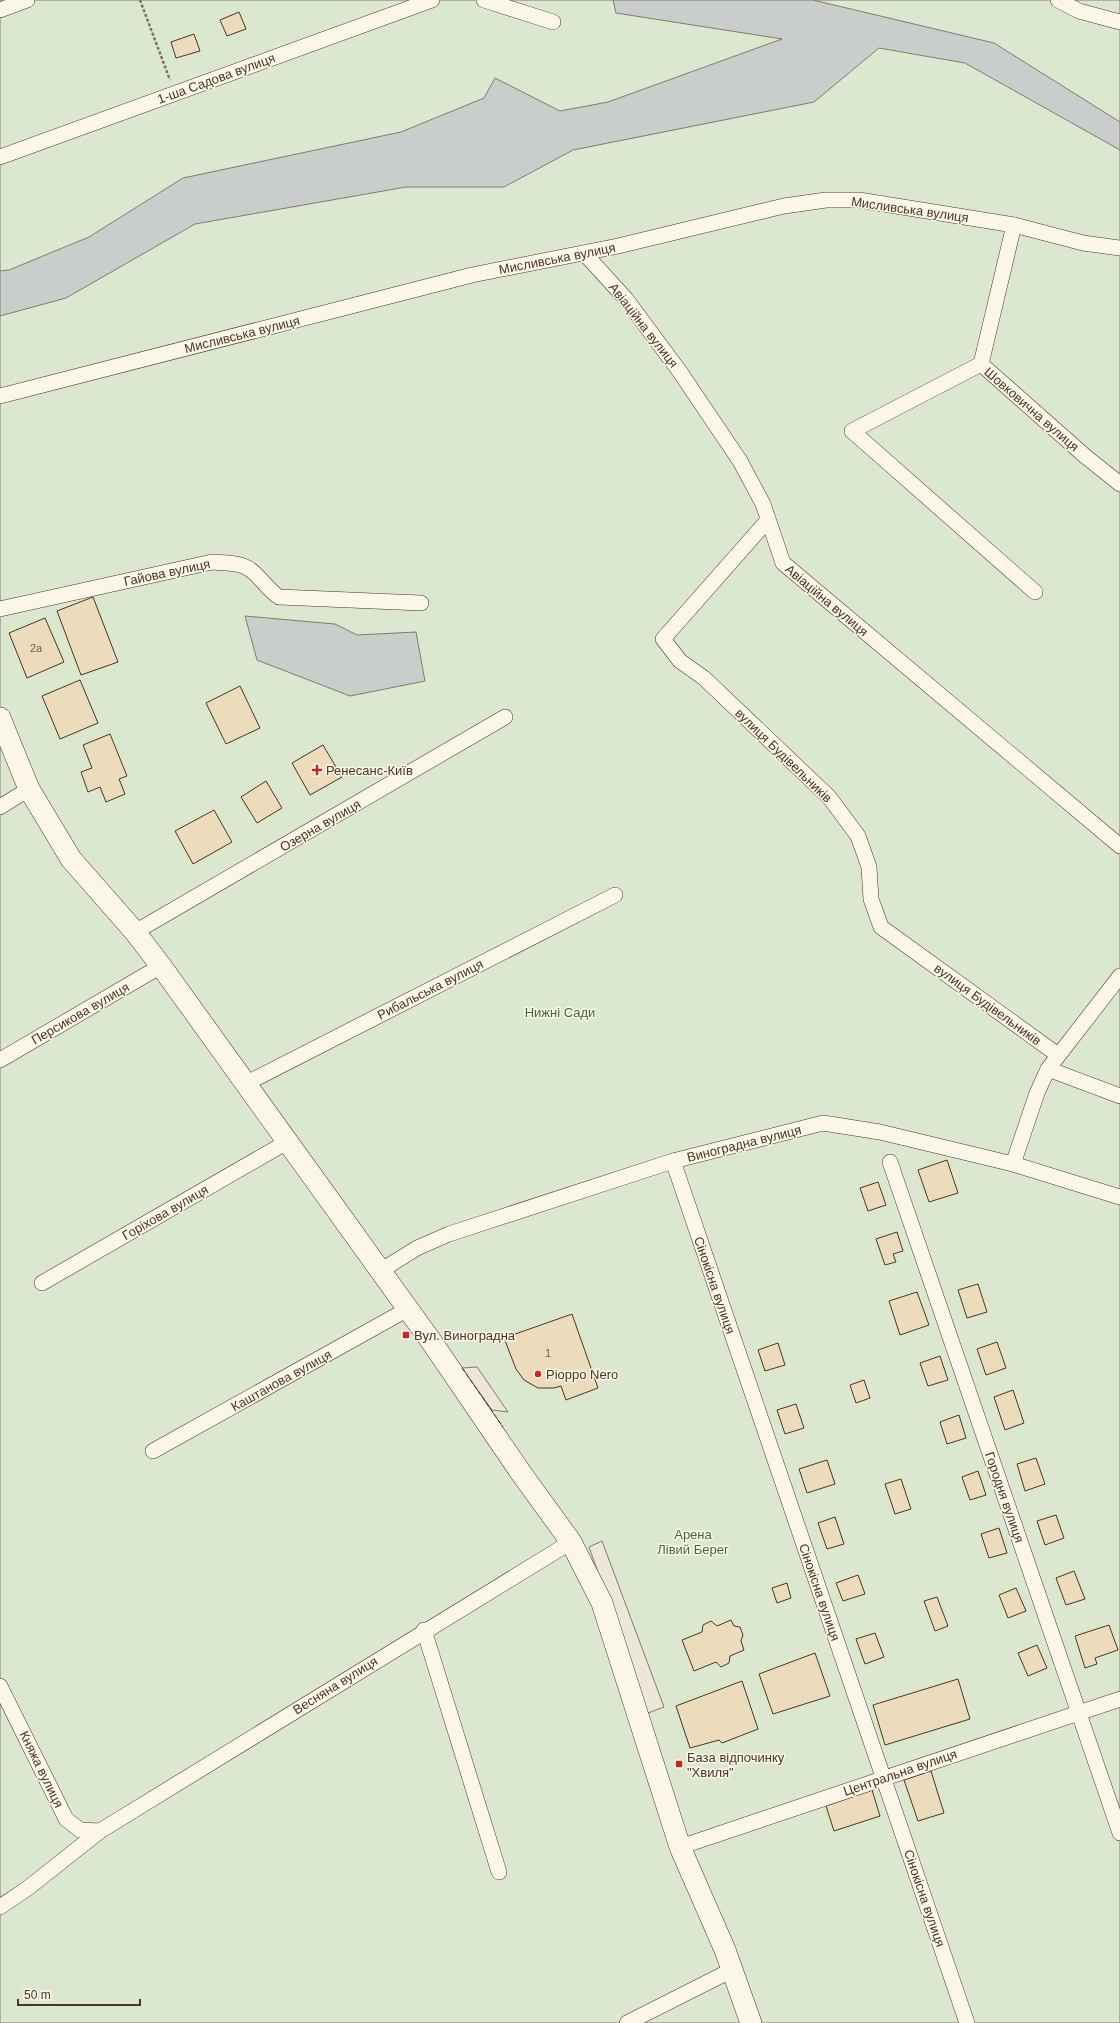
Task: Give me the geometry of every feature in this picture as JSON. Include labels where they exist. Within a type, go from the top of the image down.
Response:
[{"type":"street","points":[[0,10],[27,0]]},
{"type":"street","name":"1-ша Садова вулиця","points":[[0,157],[432,0]]},
{"type":"street","points":[[484,0],[553,22]]},
{"type":"street","points":[[1058,0],[1079,11],[1120,22]]},
{"type":"street","name":"Мисливська вулиця","points":[[0,396],[472,275],[584,253],[784,206],[826,200],[859,200],[1014,225],[1083,243],[1120,248]]},
{"type":"street","name":"Шовковична вулиця","points":[[1014,225],[981,364],[1085,456],[1120,484]]},
{"type":"street","name":"Авіаційна вулиця","points":[[584,253],[626,299],[680,372],[740,461],[763,504],[783,563],[1120,846]]},
{"type":"street","points":[[981,364],[852,431],[1035,592]]},
{"type":"street","name":"вулиця Будівельників","points":[[768,520],[664,639],[680,661],[704,678],[829,797],[858,836],[870,867],[871,899],[881,927],[1058,1055]]},
{"type":"street","name":"Гайова вулиця","points":[[0,609],[212,562],[236,563],[251,570],[270,591],[279,597],[422,603]]},
{"type":"street","name":"Озерна вулиця","points":[[135,932],[505,717]]},
{"type":"street","points":[[0,718],[30,789],[71,859],[135,932],[161,966],[408,1309],[521,1473],[571,1542],[602,1603],[680,1847],[732,1970],[751,2023]]},
{"type":"street","points":[[0,807],[30,789]]},
{"type":"street","name":"Рибальська вулиця","points":[[245,1084],[615,895]]},
{"type":"street","name":"Персикова вулиця","points":[[0,1060],[161,966]]},
{"type":"street","points":[[1013,1164],[1037,1093],[1048,1069],[1120,976]]},
{"type":"street","points":[[1048,1069],[1120,1096]]},
{"type":"street","name":"Виноградна вулиця","points":[[380,1271],[417,1248],[449,1234],[673,1161],[823,1123],[880,1132],[1013,1164],[1120,1197]]},
{"type":"street","name":"Горіхова вулиця","points":[[42,1283],[287,1142]]},
{"type":"street","name":"Сінокісна вулиця","points":[[673,1161],[967,2023]]},
{"type":"street","name":"Городня вулиця","points":[[890,1162],[1120,1833]]},
{"type":"street","name":"Каштанова вулиця","points":[[153,1451],[408,1309]]},
{"type":"street","name":"Весняна вулиця","points":[[0,1907],[28,1888],[100,1831],[424,1630],[571,1542]]},
{"type":"street","points":[[424,1630],[499,1872]]},
{"type":"street","name":"Княжа вулиця","points":[[0,1686],[66,1819],[80,1830],[100,1831]]},
{"type":"street","name":"Центральна вулиця","points":[[680,1847],[1120,1699]]},
{"type":"street","points":[[627,2023],[732,1970]]},
{"type":"path","points":[[140,0],[175,93]]},
{"type":"green space","name":"Нижні Сади","points":[[0,0],[1120,0],[1120,2023],[0,2023]]},
{"type":"shaded area","points":[[613,0],[813,0],[994,43],[1120,122],[1120,150],[965,63],[879,48],[814,102],[573,150],[504,187],[406,187],[195,224],[66,298],[0,316],[0,271],[9,270],[89,237],[183,178],[401,132],[484,98],[495,78],[560,111],[608,102],[782,39],[616,13]]},
{"type":"shaded area","points":[[245,616],[335,624],[357,635],[416,632],[425,681],[350,696],[257,660]]},
{"type":"shaded area","points":[[477,1367],[508,1412],[492,1410],[462,1368]]},
{"type":"shaded area","points":[[602,1541],[664,1707],[648,1713],[589,1547]]},
{"type":"building","points":[[239,12],[246,29],[227,36],[220,20]]},
{"type":"building","points":[[194,34],[200,51],[176,58],[171,42]]},
{"type":"building","points":[[93,597],[118,662],[81,675],[57,611]]},
{"type":"building","points":[[45,618],[64,662],[27,678],[9,633]]},
{"type":"building","points":[[80,680],[98,723],[60,739],[42,696]]},
{"type":"building","points":[[240,686],[260,728],[226,744],[206,703]]},
{"type":"building","points":[[110,734],[127,776],[119,779],[125,794],[106,802],[100,787],[88,792],[81,772],[92,768],[83,745]]},
{"type":"building","name":"Ренесанс-Київ","points":[[323,745],[342,777],[310,795],[292,763]]},
{"type":"building","points":[[266,781],[282,808],[257,823],[241,797]]},
{"type":"building","points":[[214,810],[232,842],[193,864],[175,831]]},
{"type":"building","points":[[947,1160],[958,1193],[929,1202],[918,1170]]},
{"type":"building","points":[[878,1182],[886,1205],[868,1211],[860,1188]]},
{"type":"building","points":[[897,1232],[903,1251],[893,1254],[896,1262],[885,1265],[876,1239]]},
{"type":"building","points":[[978,1284],[987,1312],[967,1318],[958,1290]]},
{"type":"building","points":[[917,1292],[929,1325],[900,1335],[889,1301]]},
{"type":"building","points":[[572,1314],[598,1388],[566,1400],[561,1386],[554,1388],[538,1388],[524,1380],[516,1369],[504,1338]]},
{"type":"building","points":[[997,1342],[1006,1368],[986,1375],[977,1349]]},
{"type":"building","points":[[778,1343],[785,1365],[765,1371],[758,1350]]},
{"type":"building","points":[[940,1356],[948,1380],[928,1386],[920,1363]]},
{"type":"building","points":[[864,1380],[870,1398],[856,1403],[850,1385]]},
{"type":"building","points":[[1013,1390],[1024,1423],[1005,1430],[994,1397]]},
{"type":"building","points":[[796,1404],[804,1428],[785,1434],[777,1410]]},
{"type":"building","points":[[959,1415],[966,1438],[947,1444],[940,1422]]},
{"type":"building","points":[[1036,1458],[1045,1484],[1025,1491],[1017,1464]]},
{"type":"building","points":[[827,1460],[835,1484],[807,1493],[799,1469]]},
{"type":"building","points":[[978,1471],[986,1495],[970,1500],[962,1477]]},
{"type":"building","points":[[901,1479],[911,1509],[895,1514],[885,1484]]},
{"type":"building","points":[[1056,1515],[1064,1538],[1045,1545],[1037,1521]]},
{"type":"building","points":[[835,1517],[844,1544],[827,1549],[818,1523]]},
{"type":"building","points":[[999,1528],[1007,1553],[989,1558],[981,1534]]},
{"type":"building","points":[[1074,1571],[1085,1599],[1066,1605],[1056,1578]]},
{"type":"building","points":[[858,1575],[865,1594],[843,1601],[836,1583]]},
{"type":"building","points":[[787,1583],[791,1598],[777,1603],[772,1588]]},
{"type":"building","points":[[1016,1588],[1026,1611],[1008,1618],[999,1595]]},
{"type":"building","points":[[937,1597],[948,1626],[935,1631],[924,1601]]},
{"type":"building","points":[[731,1620],[734,1626],[740,1627],[743,1635],[741,1641],[744,1650],[730,1656],[729,1663],[721,1667],[716,1662],[694,1671],[682,1640],[702,1632],[703,1625],[711,1621],[717,1626]]},
{"type":"building","points":[[1109,1625],[1118,1650],[1095,1658],[1097,1664],[1085,1668],[1075,1636]]},
{"type":"building","points":[[875,1633],[884,1657],[865,1664],[856,1639]]},
{"type":"building","points":[[1037,1645],[1047,1668],[1028,1676],[1018,1653]]},
{"type":"building","points":[[815,1653],[830,1696],[773,1714],[759,1674]]},
{"type":"building","points":[[958,1679],[970,1719],[885,1745],[873,1705]]},
{"type":"building","points":[[742,1681],[758,1729],[722,1743],[719,1740],[690,1748],[676,1706]]},
{"type":"building","points":[[931,1771],[944,1813],[918,1821],[904,1780]]},
{"type":"building","points":[[872,1790],[880,1816],[834,1831],[826,1806]]},
{"type":"fence","points":[[462,1368],[503,1427]]},
{"type":"place","name":"Ренесанс-Київ","points":[[317,770]]},
{"type":"place","name":"Вул. Виноградна","points":[[406,1335]]},
{"type":"place","name":"Pioppo Nero","points":[[538,1374]]},
{"type":"place","name":"База відпочинку \"Хвиля\"","points":[[679,1764]]},
{"type":"park label","name":"Арена Лівий Берег","points":[[693,1542]]}]
